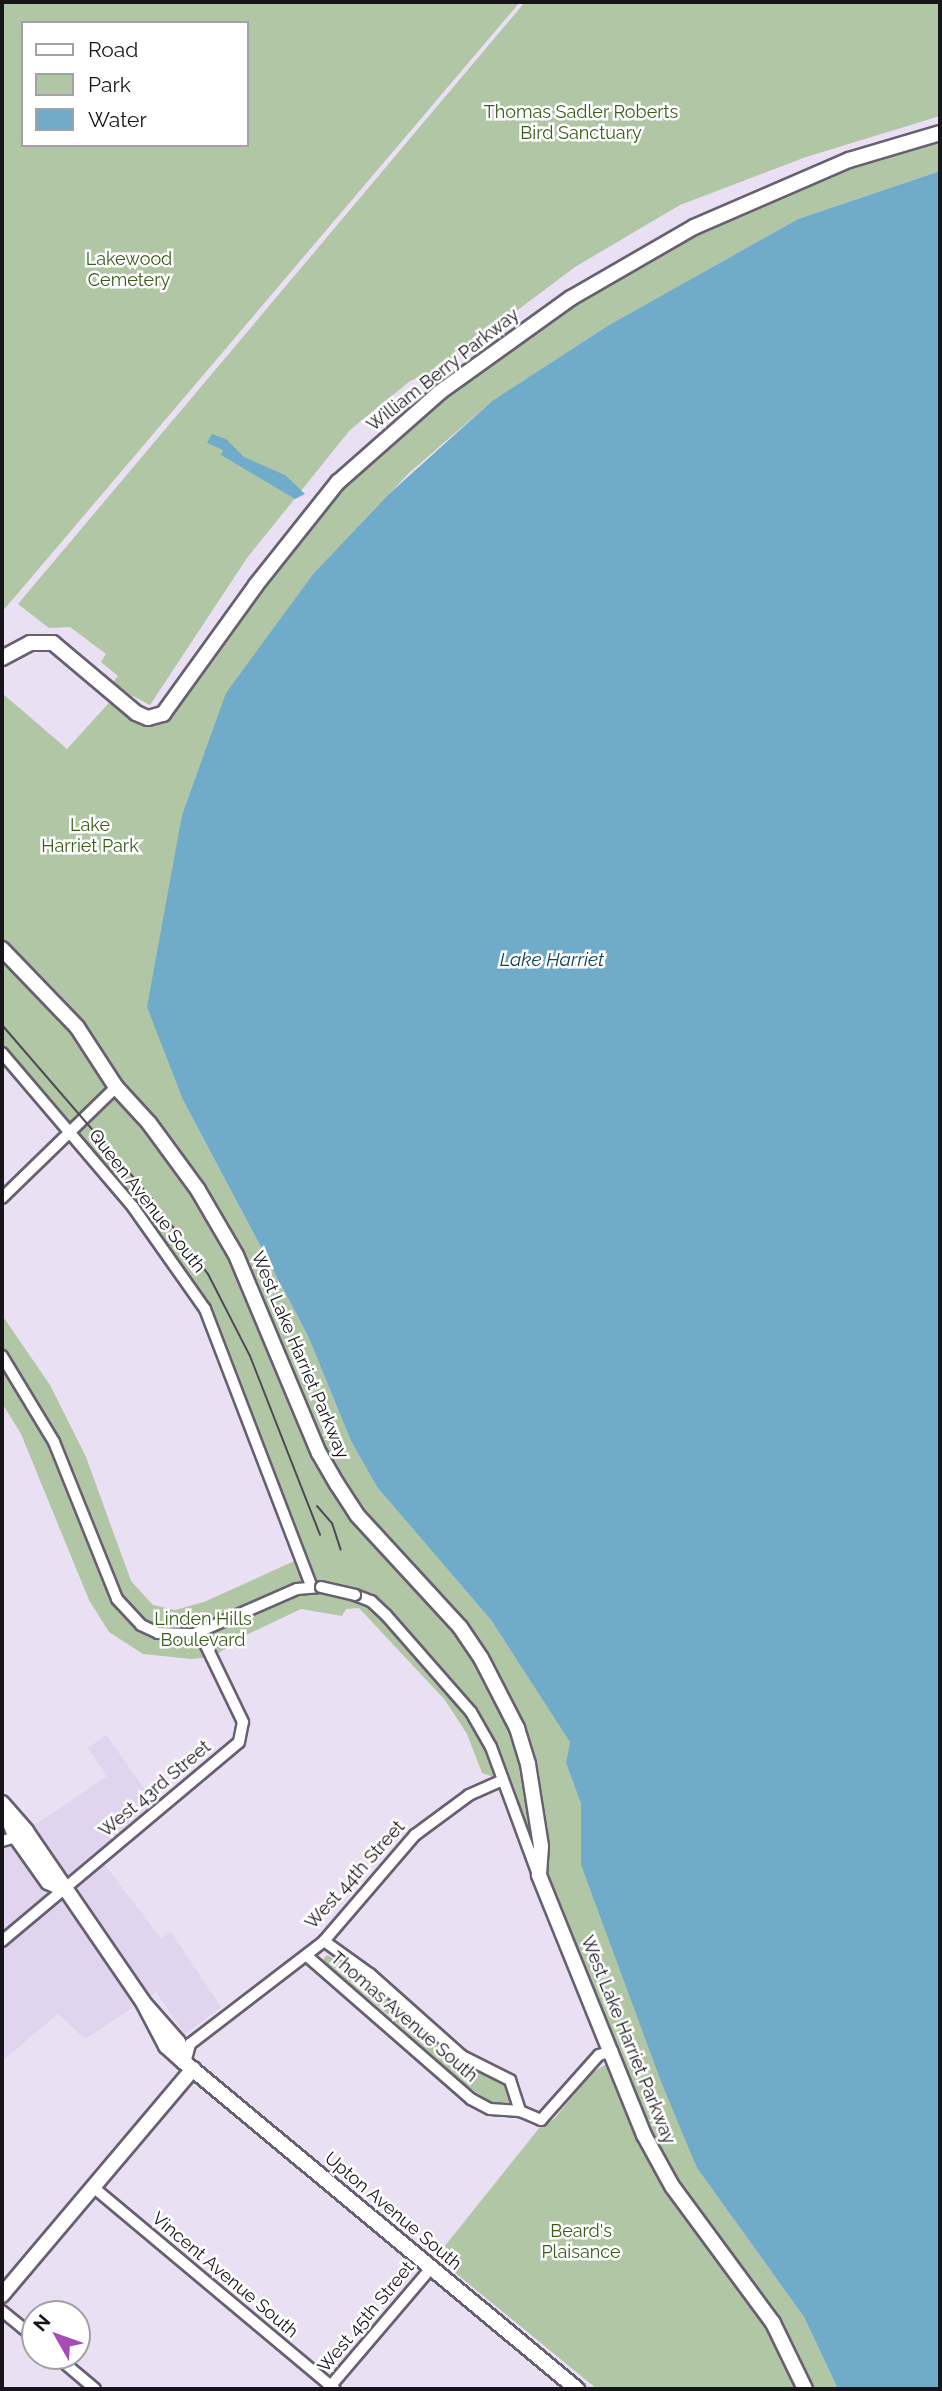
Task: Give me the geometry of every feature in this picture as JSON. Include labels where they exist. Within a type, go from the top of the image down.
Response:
[{"type":"street","name":"William Berry Parkway","points":[[2,658],[17,647],[53,643],[136,713],[148,718],[163,714],[256,585],[338,482],[440,392],[571,298],[694,227],[849,160],[940,134]]},
{"type":"street","name":"West Lake Harriet Parkway","points":[[2,949],[78,1027],[116,1087],[149,1123],[214,1214],[337,1484],[376,1538],[460,1627],[494,1682],[528,1763],[541,1846],[539,1875]]},
{"type":"street","name":"Queen Avenue South","points":[[2,1053],[71,1131],[158,1238],[205,1309],[223,1347],[316,1586]]},
{"type":"street","points":[[2,1198],[116,1087]]},
{"type":"street","points":[[2,1356],[54,1442],[113,1590],[127,1613],[158,1633],[200,1633],[316,1586]]},
{"type":"street","name":"West Lake Harriet Parkway","points":[[316,1586],[372,1601],[460,1695],[491,1747],[539,1875],[658,2164],[773,2323],[805,2389]]},
{"type":"street","name":"West 43rd Street","points":[[2,1941],[239,1742],[243,1722],[200,1633]]},
{"type":"street","name":"West 44th Street","points":[[2,2295],[93,2187],[189,2066],[190,2044],[324,1941],[415,1836],[468,1795],[503,1780]]},
{"type":"street","name":"Upton Avenue South","points":[[9,1839],[2,1803],[143,2002],[178,2042],[189,2066],[578,2389]]},
{"type":"street","points":[[9,1839],[48,1882],[64,1889]]},
{"type":"street","name":"Thomas Avenue South","points":[[324,1941],[370,1974],[462,2056],[510,2080],[520,2111]]},
{"type":"street","name":"Thomas Avenue South","points":[[307,1956],[471,2098],[490,2109],[520,2111],[541,2120],[600,2055],[612,2051]]},
{"type":"street","name":"Vincent Avenue South","points":[[93,2187],[331,2388]]},
{"type":"street","name":"West 45th Street","points":[[331,2388],[431,2268]]},
{"type":"street","points":[[2,2311],[21,2327]]},
{"type":"street","points":[[73,2370],[95,2389]]},
{"type":"shaded area","points":[[106,1735],[161,1812],[102,1861],[161,1939],[171,1932],[221,2007],[185,2034],[156,1992],[85,2039],[58,2014],[2,2061],[2,1841],[26,1831],[107,1776],[88,1748]]},
{"type":"green space","name":"Lakewood Cemetery","points":[[2,2],[520,2],[2,612]]},
{"type":"green space","name":"Thomas Sadler Roberts Bird Sanctuary","points":[[525,2],[940,2],[940,116],[806,157],[680,205],[575,267],[438,370],[410,381],[350,430],[247,558],[150,705],[129,694],[113,682],[118,676],[101,662],[106,654],[70,627],[49,628],[18,604]]},
{"type":"green space","name":"Lake Harriet Park","points":[[940,133],[940,171],[798,219],[609,325],[492,401],[409,473],[313,574],[227,693],[182,815],[172,880],[183,1100],[308,1336],[351,1441],[377,1487],[491,1620],[571,1742],[566,1763],[581,1804],[581,1865],[697,2168],[804,2317],[838,2389],[805,2389],[794,2361],[672,2186],[503,1780],[482,1773],[467,1734],[445,1700],[359,1608],[346,1609],[342,1616],[301,1609],[242,1637],[213,1657],[191,1659],[143,1654],[109,1632],[89,1600],[21,1434],[2,1403],[2,1315],[50,1385],[86,1457],[131,1581],[153,1605],[175,1610],[204,1602],[301,1558],[238,1386],[183,1273],[2,1053],[2,693],[67,749],[116,695],[156,717],[338,482],[529,326],[762,194]]},
{"type":"green space","points":[[327,1955],[353,1971],[471,2068],[501,2080],[508,2087],[511,2103],[492,2103],[460,2081],[386,2013],[321,1962]]},
{"type":"green space","name":"Beard's Plaisance","points":[[608,2063],[641,2137],[755,2305],[788,2363],[797,2389],[597,2389],[436,2257],[540,2127],[554,2119],[592,2073]]},
{"type":"water","name":"Lake Harriet","points":[[940,171],[940,2389],[838,2389],[804,2317],[697,2168],[662,2084],[581,1865],[581,1804],[566,1763],[570,1742],[491,1620],[377,1487],[351,1441],[308,1336],[183,1100],[147,1007],[182,815],[226,693],[313,574],[389,494],[492,401],[609,325],[798,219]]},
{"type":"water","points":[[212,434],[226,439],[244,457],[285,475],[305,494],[295,499],[221,455],[223,450],[207,443]]},
{"type":"tram line","points":[[2,1025],[152,1199],[208,1274],[250,1356],[320,1535]]},
{"type":"tram line","points":[[317,1506],[332,1523],[341,1550]]},
{"type":"park label","name":"Linden Hills Boulevard","points":[[203,1630]]}]
